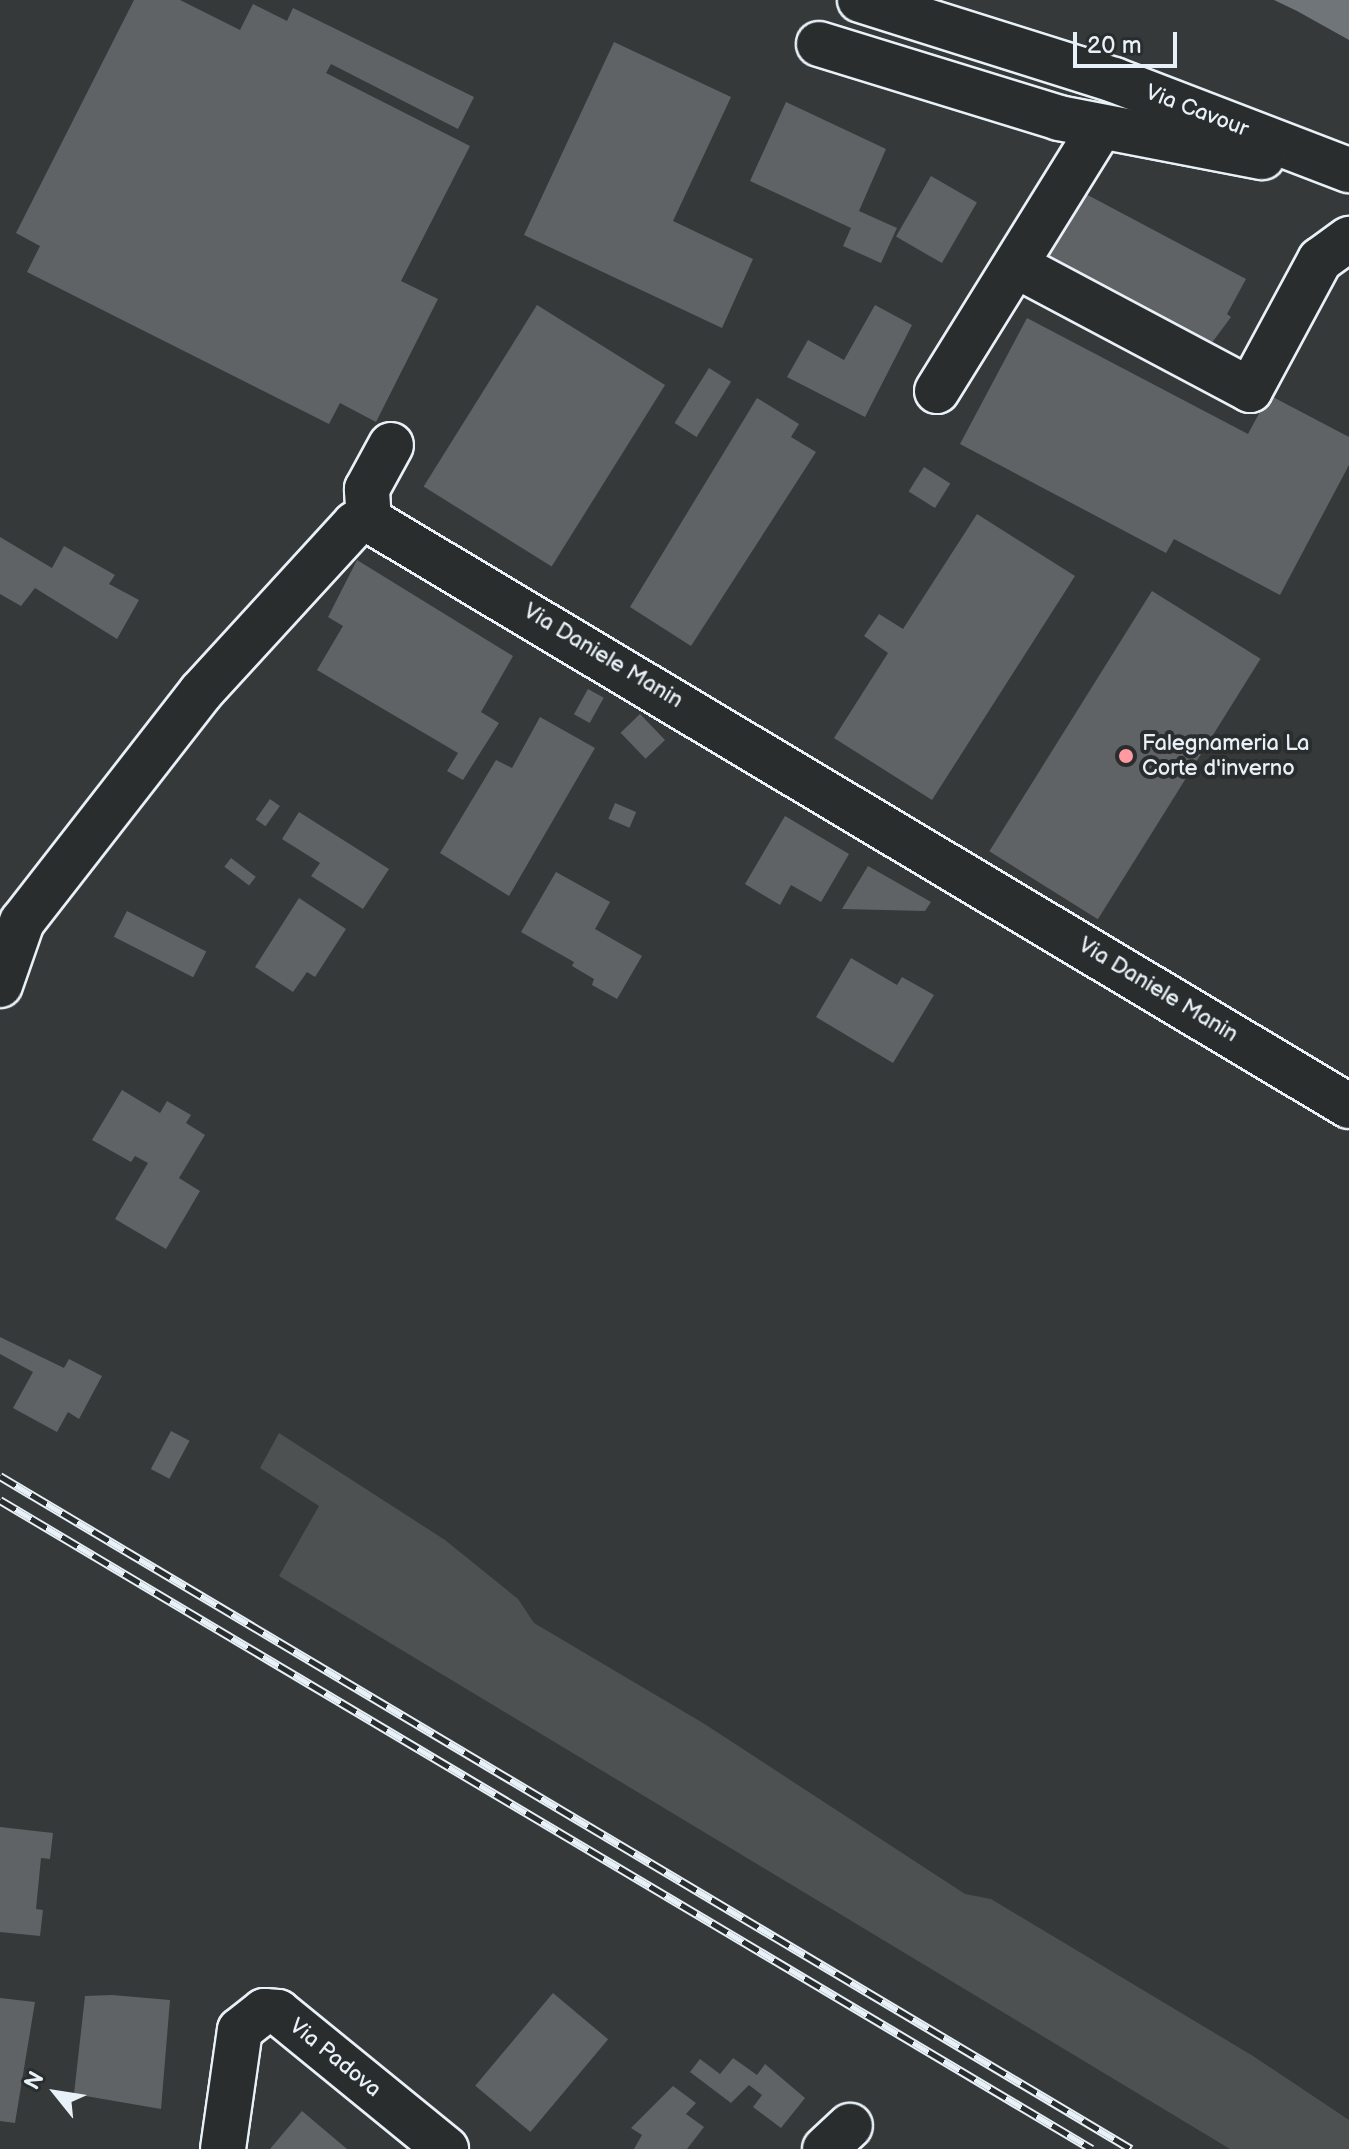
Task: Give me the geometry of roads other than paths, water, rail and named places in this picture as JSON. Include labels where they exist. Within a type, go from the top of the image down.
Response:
[{"type":"street","name":"Via Cavour","points":[[860,0],[1114,80],[1332,163]]},
{"type":"street","points":[[819,44],[1101,127],[1284,161],[1332,163]]},
{"type":"street","points":[[937,391],[1101,127]]},
{"type":"street","points":[[1017,266],[1250,390],[1320,260],[1349,239]]},
{"type":"street","points":[[0,985],[11,916],[201,692],[355,524],[369,520],[367,489],[391,445]]},
{"type":"street","name":"Via Daniele Manin","points":[[369,520],[1349,1106]]},
{"type":"street","name":"Via Padova","points":[[223,2149],[240,2030],[264,2011],[278,2012],[446,2149]]},
{"type":"railway","points":[[0,1476],[1131,2149]]},
{"type":"railway","points":[[0,1500],[1092,2149]]},
{"type":"place","name":"Falegnameria La Corte d'inverno","points":[[1126,756]]}]
